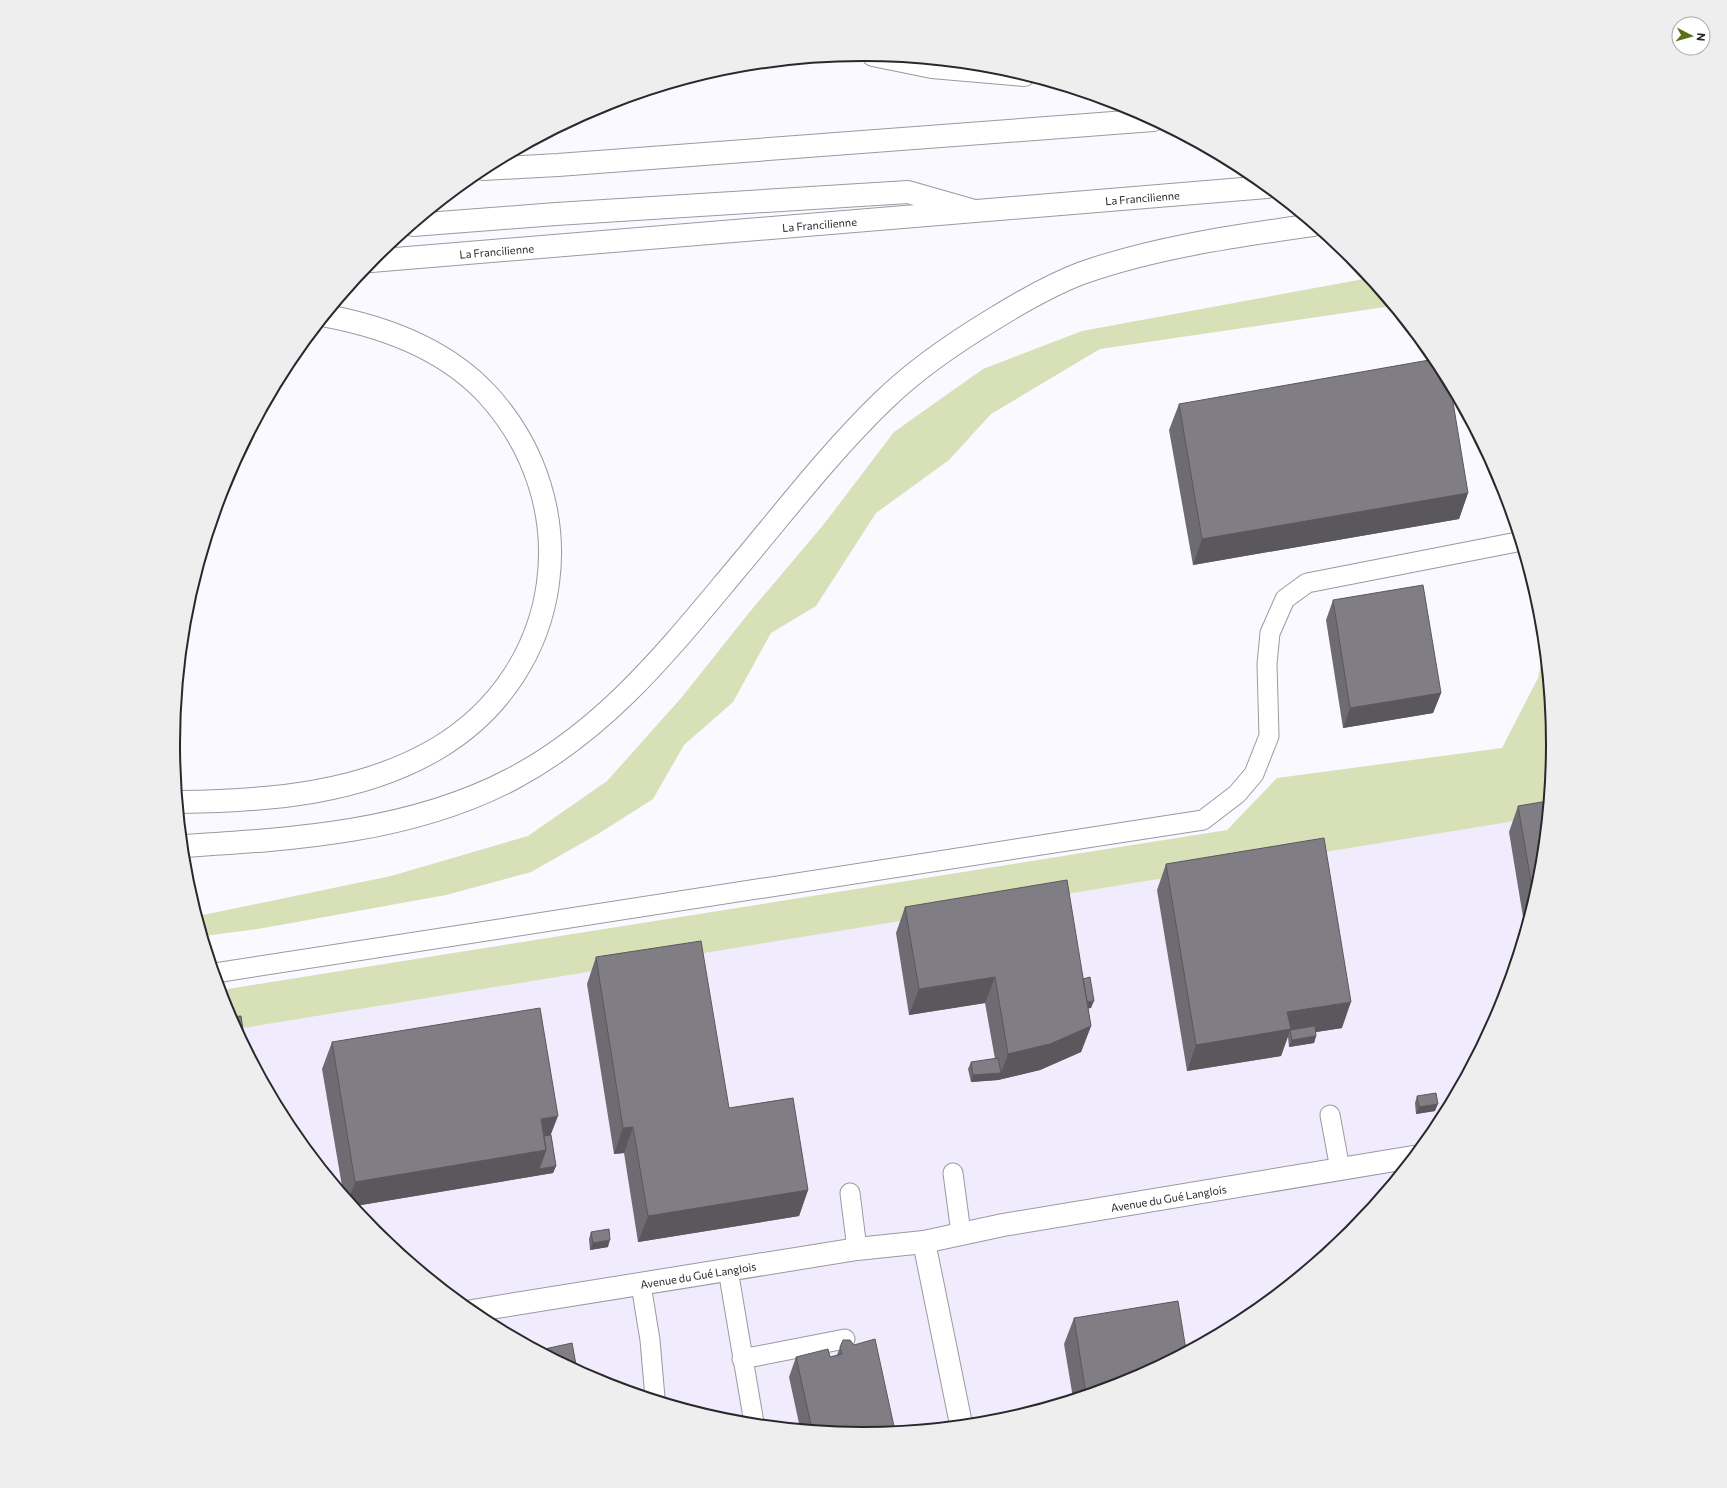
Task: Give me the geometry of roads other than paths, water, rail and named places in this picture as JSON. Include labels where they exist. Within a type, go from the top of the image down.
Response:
[{"type":"main road","points":[[907,62],[932,67],[978,71]]},
{"type":"main road","points":[[497,168],[558,165],[1143,121]]},
{"type":"main road","name":"La Francilienne","points":[[382,260],[558,247],[971,210],[1258,187]]},
{"type":"main road","points":[[419,226],[556,214],[908,192],[971,210]]},
{"type":"main road","points":[[188,846],[279,840],[379,826],[467,800],[514,778],[575,740],[624,698],[666,654],[836,451],[885,399],[950,346],[1037,292],[1083,273],[1217,238],[1309,226]]},
{"type":"main road","points":[[183,802],[279,798],[324,790],[370,778],[399,767],[439,748],[465,728],[499,697],[525,656],[541,618],[550,576],[551,537],[545,496],[530,457],[509,421],[486,393],[456,368],[431,351],[391,332],[353,320],[331,317]]},
{"type":"main road","name":"Avenue du Gué Langlois","points":[[481,1310],[857,1249],[924,1242],[961,1233],[1406,1158]]},
{"type":"main road","points":[[924,1242],[960,1420]]},
{"type":"lane","points":[[220,971],[1203,820],[1236,794],[1254,774],[1268,736],[1267,664],[1270,634],[1285,600],[1307,583],[1516,542]]},
{"type":"lane","points":[[1330,1115],[1340,1168]]},
{"type":"lane","points":[[953,1173],[961,1233]]},
{"type":"lane","points":[[850,1193],[857,1249]]},
{"type":"lane","points":[[728,1270],[753,1418]]},
{"type":"lane","points":[[640,1285],[650,1340],[652,1393]]},
{"type":"lane","points":[[742,1359],[845,1339]]}]
